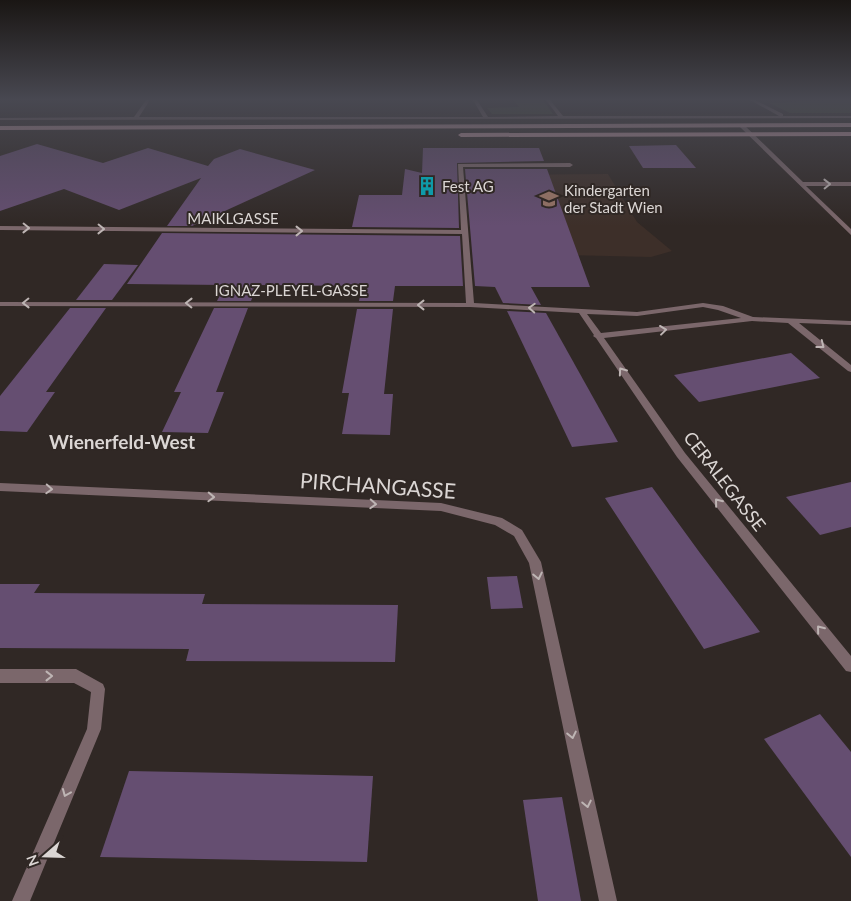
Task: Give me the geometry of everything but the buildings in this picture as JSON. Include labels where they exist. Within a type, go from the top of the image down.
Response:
[{"type":"street","points":[[759,142],[851,233]]},
{"type":"street","points":[[470,305],[460,165],[570,165]]},
{"type":"street","points":[[802,184],[851,184]]},
{"type":"street","name":"MAIKLGASSE","points":[[0,228],[466,232]]},
{"type":"street","name":"IGNAZ-PLEYEL-GASSE","points":[[0,304],[470,305],[637,314],[703,306],[720,308],[752,319]]},
{"type":"street","name":"CERALEGASSE","points":[[581,310],[597,336],[681,455],[851,666]]},
{"type":"street","points":[[597,336],[752,319],[851,323]]},
{"type":"street","points":[[791,321],[851,369]]},
{"type":"street","name":"PIRCHANGASSE","points":[[0,487],[441,507],[498,521],[518,533],[535,562],[608,901]]},
{"type":"street","points":[[0,676],[76,676],[98,689],[94,729],[21,901]]},
{"type":"shaded area","name":"Kindergarten der Stadt Wien","points":[[608,174],[637,222],[672,251],[651,257],[480,253],[479,175]]},
{"type":"place","name":"Fest AG","points":[[427,186]]},
{"type":"place","name":"Kindergarten der Stadt Wien","points":[[549,199]]},
{"type":"district","name":"Wienerfeld-West","points":[[122,441]]}]
